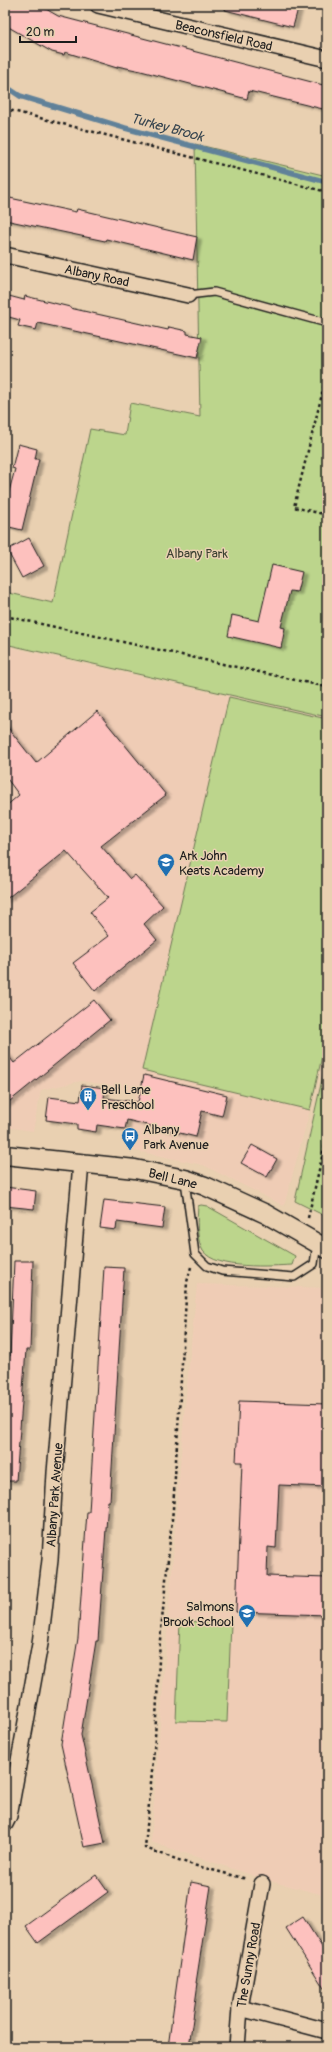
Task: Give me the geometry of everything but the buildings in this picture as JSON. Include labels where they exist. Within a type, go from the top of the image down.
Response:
[{"type":"street","name":"Beaconsfield Road","points":[[98,5],[327,59]]},
{"type":"street","name":"Albany Road","points":[[5,255],[188,296]]},
{"type":"street","name":"Bell Lane","points":[[5,1154],[162,1173],[185,1179],[205,1186],[266,1214],[316,1243]]},
{"type":"street","name":"Albany Park Avenue","points":[[5,1824],[9,1816],[42,1629],[50,1560],[55,1473],[81,1164]]},
{"type":"street","name":"The Sunny Road","points":[[237,2047],[240,2008],[262,1884]]},
{"type":"street","points":[[240,2008],[327,2031]]},
{"type":"lane","points":[[188,296],[214,292],[327,323]]},
{"type":"lane","points":[[185,1179],[195,1254],[207,1266],[222,1271],[294,1277],[314,1264],[316,1243]]},
{"type":"path","points":[[5,109],[327,192]]},
{"type":"path","points":[[327,374],[294,507],[327,515]]},
{"type":"path","points":[[5,616],[327,687]]},
{"type":"path","points":[[316,1243],[327,1135]]},
{"type":"path","points":[[195,1254],[187,1282],[173,1509],[160,1640],[155,1738],[145,1848],[193,1865],[262,1884]]},
{"type":"shaded area","name":"Ark John Keats Academy","points":[[5,646],[327,719],[327,1034],[310,1110],[284,1206],[203,1165],[127,1149],[136,1094],[109,1085],[81,1081],[41,1090],[33,1131],[5,1127]]},
{"type":"shaded area","name":"Salmons Brook School","points":[[197,1284],[327,1288],[327,1896],[270,1881],[151,1842],[184,1415]]},
{"type":"green space","name":"Albany Park","points":[[195,144],[327,176],[327,717],[5,644],[5,592],[53,603],[90,429],[125,435],[130,403],[200,417]]},
{"type":"green space","points":[[229,697],[327,719],[327,1034],[310,1110],[142,1070]]},
{"type":"green space","points":[[327,1057],[327,1217],[295,1201]]},
{"type":"green space","points":[[198,1206],[207,1206],[295,1256],[292,1265],[245,1266],[220,1261],[210,1257],[203,1251],[199,1241],[197,1223]]},
{"type":"green space","points":[[180,1621],[231,1623],[227,1722],[176,1721]]},
{"type":"waterway","name":"Turkey Brook","points":[[5,86],[20,96],[125,128],[327,182]]},
{"type":"place","name":"Ark John Keats Academy","points":[[166,877]]},
{"type":"place","name":"Bell Lane Preschool","points":[[88,1111]]},
{"type":"place","name":"Albany Park Avenue","points":[[130,1151]]},
{"type":"place","name":"Salmons Brook School","points":[[247,1628]]}]
